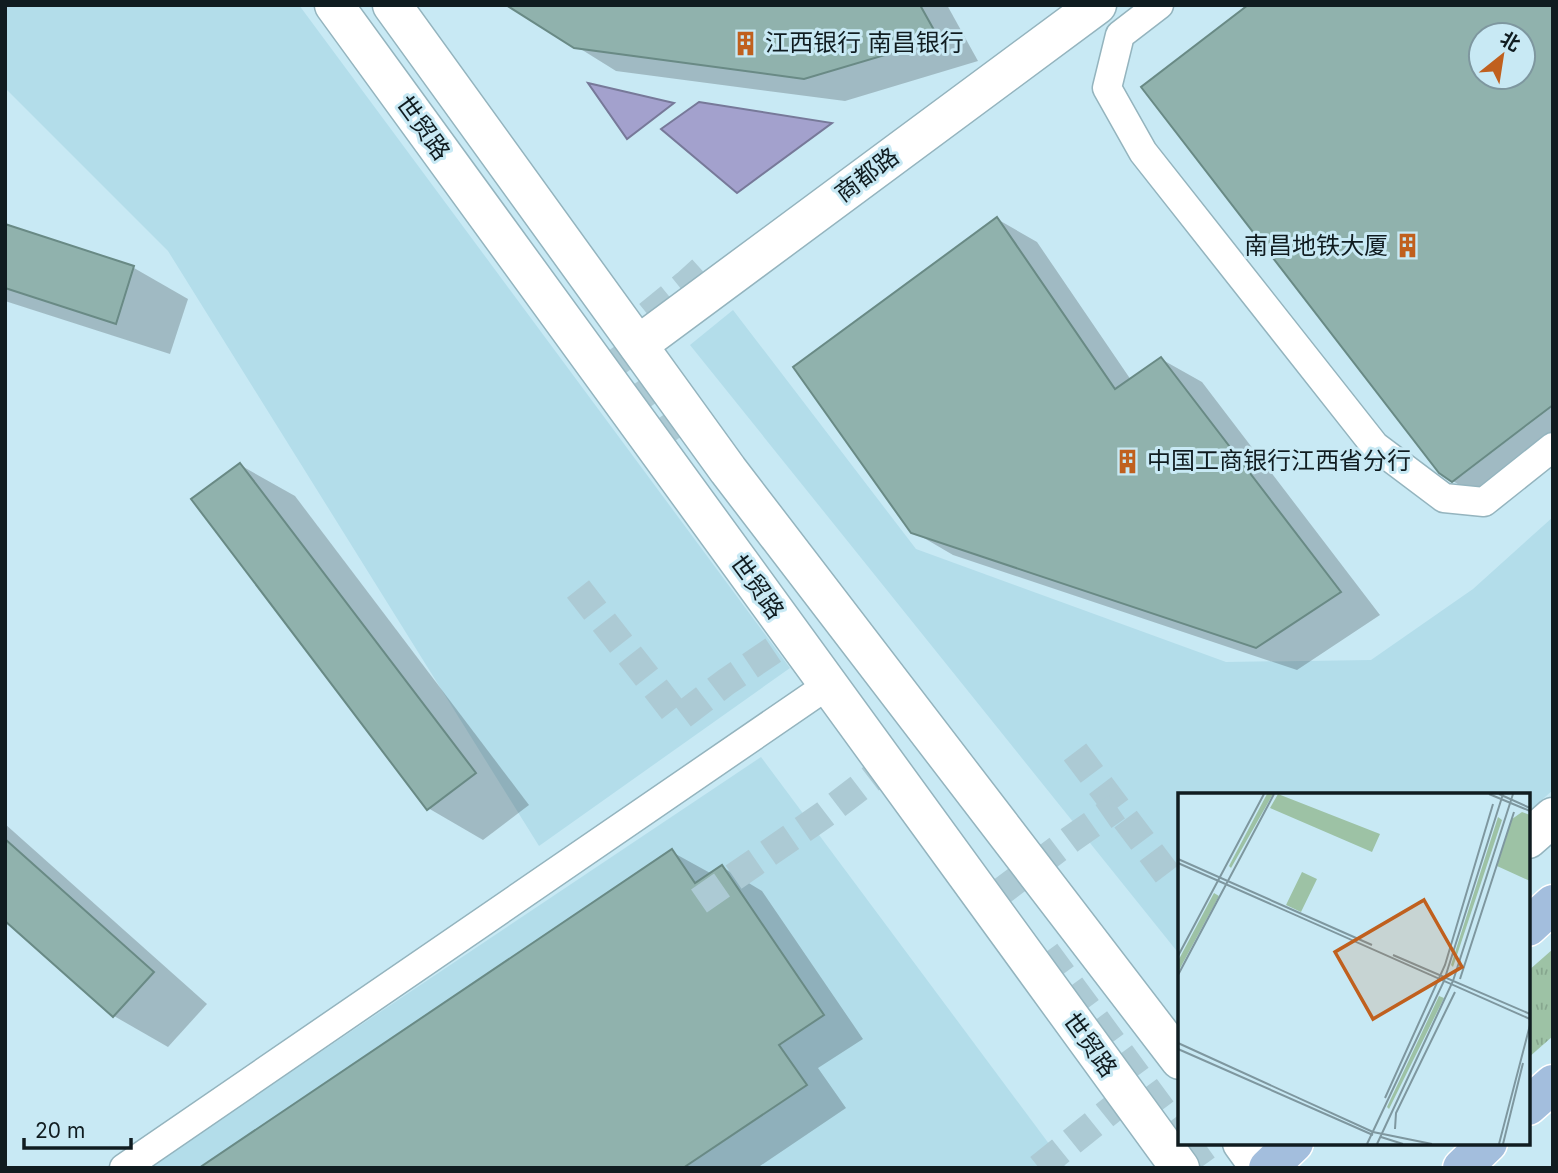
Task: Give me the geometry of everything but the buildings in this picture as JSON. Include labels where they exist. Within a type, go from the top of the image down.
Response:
[{"type":"main road","name":"世贸路","points":[[334,5],[1168,1157]]},
{"type":"main road","name":"世贸路","points":[[392,5],[728,470],[1178,1057]]},
{"type":"main road","name":"商都路","points":[[638,345],[1097,5]]},
{"type":"main road","points":[[1530,837],[1553,817]]},
{"type":"main road","points":[[1530,925],[1553,904]]},
{"type":"main road","points":[[1530,1104],[1553,1084]]},
{"type":"main road","points":[[1243,1145],[1260,1168]]},
{"type":"main road","points":[[1268,1168],[1292,1145]]},
{"type":"main road","points":[[1462,1168],[1486,1145]]},
{"type":"main road","points":[[1494,1168],[1505,1145]]},
{"type":"street","points":[[1159,5],[1120,35],[1107,88],[1143,152],[1375,446],[1444,498],[1484,502],[1553,447]]},
{"type":"street","points":[[124,1168],[828,685]]},
{"type":"shaded area","points":[[5,5],[299,5],[790,668],[539,846],[168,251],[5,88]]},
{"type":"shaded area","points":[[588,83],[674,103],[627,139]]},
{"type":"shaded area","points":[[699,102],[832,123],[737,193],[661,129]]},
{"type":"shaded area","points":[[733,310],[916,549],[1226,662],[1371,660],[1473,589],[1553,517],[1553,790],[1530,810],[1530,793],[1178,793],[1178,953],[690,345]]},
{"type":"shaded area","points":[[761,757],[1067,1168],[147,1168]]},
{"type":"green space","points":[[1553,949],[1553,1036],[1530,1056],[1530,969]]},
{"type":"tunnel","points":[[675,441],[607,348],[708,264]]},
{"type":"tunnel","points":[[578,589],[679,718],[726,682],[809,626]]},
{"type":"tunnel","points":[[1075,752],[1167,874]]},
{"type":"tunnel","points":[[699,901],[825,814],[902,755]]},
{"type":"tunnel","points":[[1002,891],[1117,807]]},
{"type":"tunnel","points":[[1046,952],[1178,1131]]},
{"type":"tunnel","points":[[1039,1168],[1141,1086]]},
{"type":"tunnel","points":[[1188,1145],[1205,1168]]},
{"type":"place","name":"江西银行 南昌银行","points":[[745,43]]},
{"type":"place","name":"南昌地铁大厦","points":[[1408,246]]},
{"type":"place","name":"中国工商银行江西省分行","points":[[1127,461]]}]
